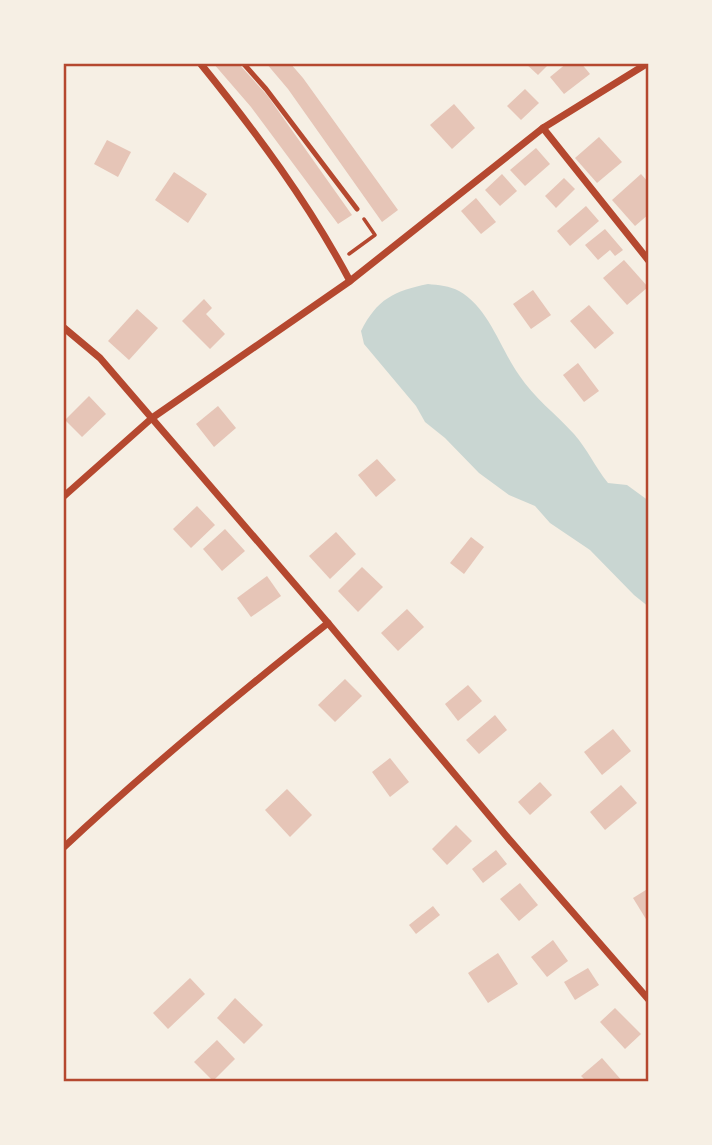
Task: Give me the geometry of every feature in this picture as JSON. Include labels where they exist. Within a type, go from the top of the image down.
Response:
[{"type":"street","points":[[200,63],[247,120],[295,188],[349,281]]},
{"type":"street","points":[[63,497],[152,418],[349,281],[543,128],[648,63]]},
{"type":"street","points":[[543,128],[649,261]]},
{"type":"street","points":[[63,327],[100,358],[649,1000]]},
{"type":"street","points":[[63,848],[118,796],[222,706],[328,623]]},
{"type":"lane","points":[[243,63],[267,89],[357,209]]},
{"type":"path","points":[[339,261],[375,235],[357,209]]},
{"type":"shaded area","points":[[428,284],[452,288],[469,298],[486,318],[525,383],[574,434],[608,483],[627,485],[649,501],[649,607],[590,550],[550,523],[535,506],[509,495],[479,473],[445,438],[425,422],[416,406],[364,344],[361,331],[380,304],[405,290]]},
{"type":"building","points":[[213,63],[238,63],[267,95],[352,215],[338,224],[251,107]]},
{"type":"building","points":[[266,63],[290,63],[398,210],[382,222],[288,89]]},
{"type":"building","points":[[525,63],[550,63],[538,75]]},
{"type":"building","points":[[567,63],[581,63],[590,74],[564,94],[550,77]]},
{"type":"building","points":[[525,89],[539,103],[521,120],[507,106]]},
{"type":"building","points":[[454,104],[475,128],[452,149],[430,125]]},
{"type":"building","points":[[599,137],[622,162],[597,183],[575,158]]},
{"type":"building","points":[[107,140],[131,152],[118,177],[94,164]]},
{"type":"building","points":[[536,148],[550,164],[525,186],[510,170]]},
{"type":"building","points":[[174,172],[207,194],[188,223],[155,200]]},
{"type":"building","points":[[502,174],[517,191],[500,206],[485,190]]},
{"type":"building","points":[[641,174],[649,183],[649,214],[635,226],[612,200]]},
{"type":"building","points":[[564,178],[575,189],[556,208],[545,196]]},
{"type":"building","points":[[476,198],[496,222],[481,234],[461,211]]},
{"type":"building","points":[[586,206],[599,221],[570,246],[557,231]]},
{"type":"building","points":[[605,229],[623,250],[615,256],[610,250],[598,260],[585,245]]},
{"type":"building","points":[[624,260],[648,287],[627,305],[603,278]]},
{"type":"building","points":[[533,290],[551,315],[531,329],[513,304]]},
{"type":"building","points":[[204,299],[212,308],[206,314],[225,334],[210,349],[182,321]]},
{"type":"building","points":[[589,305],[614,333],[595,349],[570,321]]},
{"type":"building","points":[[137,309],[158,328],[129,360],[108,341]]},
{"type":"building","points":[[578,363],[599,391],[584,402],[563,375]]},
{"type":"building","points":[[89,396],[106,414],[82,437],[65,420]]},
{"type":"building","points":[[218,406],[236,428],[214,447],[196,424]]},
{"type":"building","points":[[377,459],[396,480],[376,497],[358,475]]},
{"type":"building","points":[[197,506],[215,525],[191,548],[173,529]]},
{"type":"building","points":[[225,529],[245,551],[222,571],[203,549]]},
{"type":"building","points":[[336,532],[356,554],[330,579],[309,556]]},
{"type":"building","points":[[471,537],[484,547],[464,574],[450,563]]},
{"type":"building","points":[[362,567],[383,587],[358,612],[338,591]]},
{"type":"building","points":[[267,576],[281,596],[251,617],[237,598]]},
{"type":"building","points":[[407,609],[424,627],[398,651],[381,633]]},
{"type":"building","points":[[345,679],[362,696],[335,722],[318,705]]},
{"type":"building","points":[[468,685],[482,701],[458,721],[445,704]]},
{"type":"building","points":[[495,715],[507,730],[479,754],[466,740]]},
{"type":"building","points":[[613,729],[631,751],[602,775],[584,752]]},
{"type":"building","points":[[390,758],[409,782],[390,797],[372,772]]},
{"type":"building","points":[[540,782],[552,795],[530,815],[518,802]]},
{"type":"building","points":[[621,785],[637,803],[605,830],[590,812]]},
{"type":"building","points":[[287,789],[312,815],[290,837],[265,810]]},
{"type":"building","points":[[456,825],[472,841],[447,865],[432,849]]},
{"type":"building","points":[[496,850],[507,864],[483,883],[472,869]]},
{"type":"building","points":[[520,883],[538,905],[519,921],[500,899]]},
{"type":"building","points":[[649,888],[649,924],[633,898]]},
{"type":"building","points":[[433,906],[440,915],[416,934],[409,925]]},
{"type":"building","points":[[553,940],[568,961],[547,977],[531,957]]},
{"type":"building","points":[[498,953],[518,984],[488,1003],[468,973]]},
{"type":"building","points":[[588,968],[599,985],[575,1000],[564,982]]},
{"type":"building","points":[[190,978],[205,994],[168,1029],[153,1013]]},
{"type":"building","points":[[235,998],[263,1025],[244,1044],[217,1018]]},
{"type":"building","points":[[615,1008],[641,1034],[625,1049],[600,1022]]},
{"type":"building","points":[[217,1040],[235,1059],[213,1081],[194,1062]]},
{"type":"building","points":[[602,1058],[623,1082],[587,1082],[581,1076]]}]
